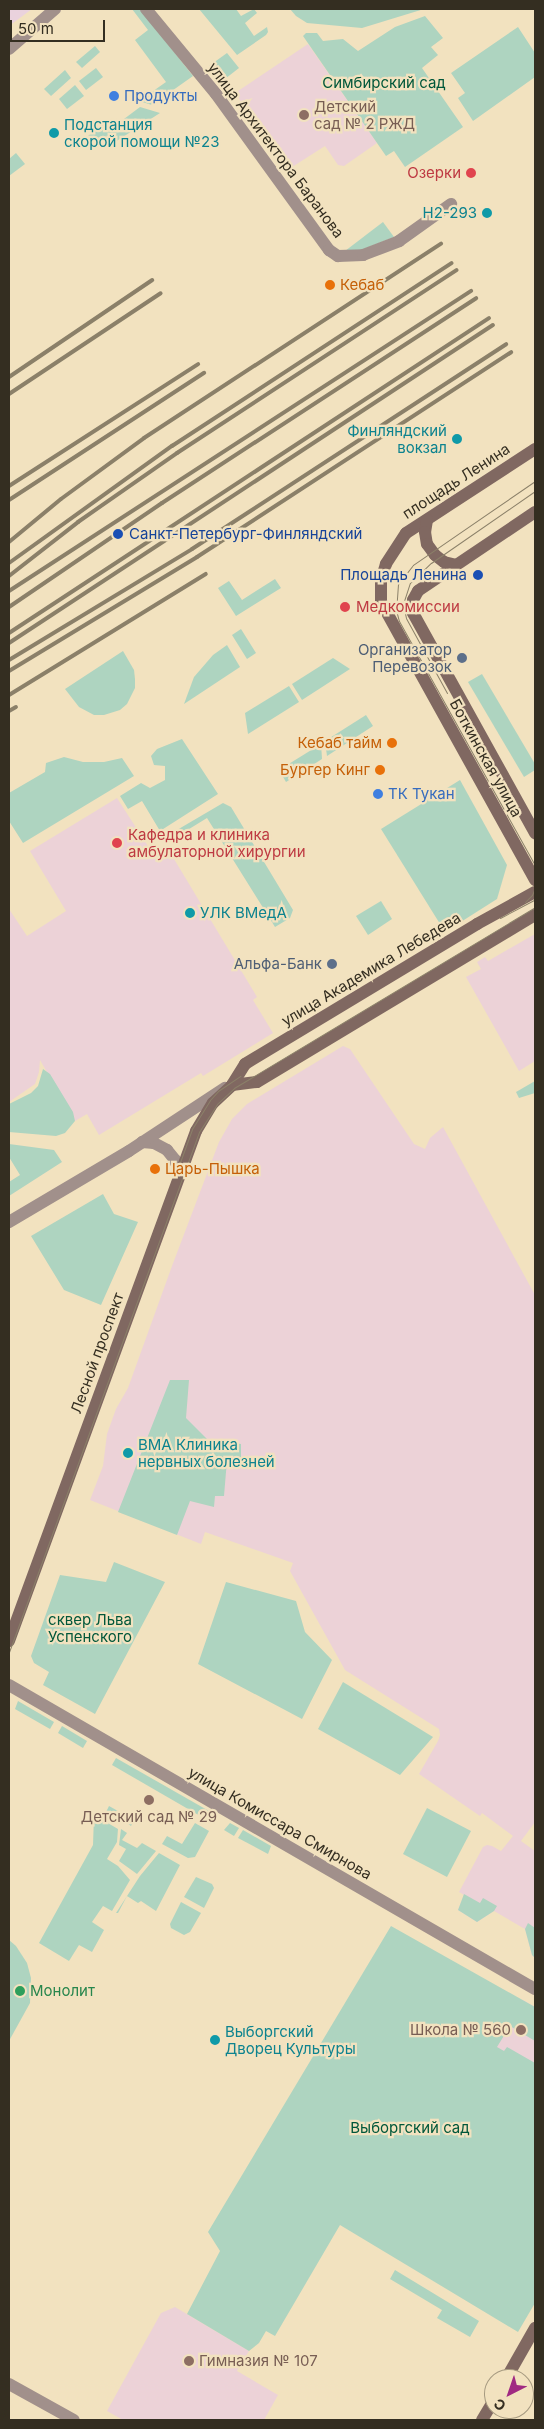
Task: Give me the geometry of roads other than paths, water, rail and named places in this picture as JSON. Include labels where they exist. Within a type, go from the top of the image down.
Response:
[{"type":"main road","name":"площадь Ленина","points":[[408,652],[381,602],[381,580],[394,549],[406,533],[535,449]]},
{"type":"main road","points":[[427,520],[425,532],[428,544],[439,558],[456,565],[535,512]]},
{"type":"main road","name":"Боткинская улица","points":[[456,565],[418,591],[412,613],[535,833]]},
{"type":"main road","name":"Боткинская улица","points":[[408,652],[535,880]]},
{"type":"main road","name":"улица Академика Лебедева","points":[[232,1085],[245,1064],[477,924],[535,892]]},
{"type":"main road","points":[[232,1085],[257,1082],[535,915]]},
{"type":"main road","name":"Лесной проспект","points":[[9,1641],[196,1131],[213,1103],[232,1085]]},
{"type":"main road","points":[[512,2369],[535,2328]]},
{"type":"street","points":[[9,49],[55,9]]},
{"type":"street","name":"улица Архитектора Баранова","points":[[146,9],[216,94],[329,250],[338,256],[363,255],[399,241],[451,204]]},
{"type":"street","points":[[9,1222],[142,1142],[218,1091],[232,1085]]},
{"type":"street","points":[[142,1142],[154,1143],[167,1150],[176,1160],[180,1173]]},
{"type":"street","name":"улица Комиссара Смирнова","points":[[9,1685],[535,1989]]},
{"type":"street","points":[[9,2384],[74,2420]]},
{"type":"tram line","points":[[535,481],[413,565],[398,584],[396,610],[399,621],[535,865]]},
{"type":"tram line","points":[[447,693],[406,618],[403,604],[410,583],[431,563],[535,491]]},
{"type":"tram line","points":[[525,902],[532,895],[535,888]]},
{"type":"tram line","points":[[500,918],[535,899]]},
{"type":"tram line","points":[[9,1652],[199,1132],[217,1104],[234,1088],[535,907]]},
{"type":"tram line","points":[[179,1165],[192,1129],[210,1100],[218,1091],[240,1076]]},
{"type":"railway","points":[[9,542],[61,499],[144,438],[441,244]]},
{"type":"railway","points":[[9,563],[172,446],[452,263]]},
{"type":"railway","points":[[9,576],[78,522],[177,453],[457,270]]},
{"type":"railway","points":[[9,377],[152,280]]},
{"type":"railway","points":[[9,591],[471,291]]},
{"type":"railway","points":[[9,394],[161,293]]},
{"type":"railway","points":[[9,607],[162,503],[476,298]]},
{"type":"railway","points":[[9,633],[489,318]]},
{"type":"railway","points":[[9,643],[493,325]]},
{"type":"railway","points":[[9,660],[192,549],[506,344]]},
{"type":"railway","points":[[9,671],[197,557],[511,352]]},
{"type":"railway","points":[[9,486],[198,364]]},
{"type":"railway","points":[[9,500],[204,373]]},
{"type":"railway","points":[[9,695],[206,574]]},
{"type":"railway","points":[[9,711],[16,707]]},
{"type":"place","name":"Продукты","points":[[114,96]]},
{"type":"place","name":"Детский сад № 2 РЖД","points":[[304,115]]},
{"type":"place","name":"Подстанция скорой помощи №23","points":[[54,133]]},
{"type":"place","name":"Озерки","points":[[471,173]]},
{"type":"place","name":"H2-293","points":[[487,213]]},
{"type":"place","name":"Кебаб","points":[[330,285]]},
{"type":"place","name":"Финляндский вокзал","points":[[457,439]]},
{"type":"place","name":"Санкт-Петербург-Финляндский","points":[[118,534]]},
{"type":"place","name":"Площадь Ленина","points":[[478,575]]},
{"type":"place","name":"Медкомиссии","points":[[345,607]]},
{"type":"place","name":"Организатор Перевозок","points":[[462,658]]},
{"type":"place","name":"Кебаб тайм","points":[[392,743]]},
{"type":"place","name":"Бургер Кинг","points":[[380,770]]},
{"type":"place","name":"ТК Тукан","points":[[378,794]]},
{"type":"place","name":"Кафедра и клиника амбулаторной хирургии","points":[[117,843]]},
{"type":"place","name":"УЛК ВМедА","points":[[190,913]]},
{"type":"place","name":"Альфа-Банк","points":[[332,964]]},
{"type":"place","name":"Царь-Пышка","points":[[155,1169]]},
{"type":"place","name":"ВМА Клиника нервных болезней","points":[[128,1453]]},
{"type":"place","name":"Детский сад № 29","points":[[149,1800]]},
{"type":"place","name":"Монолит","points":[[20,1991]]},
{"type":"place","name":"Школа № 560","points":[[521,2030]]},
{"type":"place","name":"Выборгский Дворец Культуры","points":[[215,2040]]},
{"type":"place","name":"Гимназия № 107","points":[[189,2361]]},
{"type":"park label","name":"Симбирский сад","points":[[384,83]]},
{"type":"park label","name":"сквер Льва Успенского","points":[[90,1628]]},
{"type":"park label","name":"Выборгский сад","points":[[410,2128]]}]
